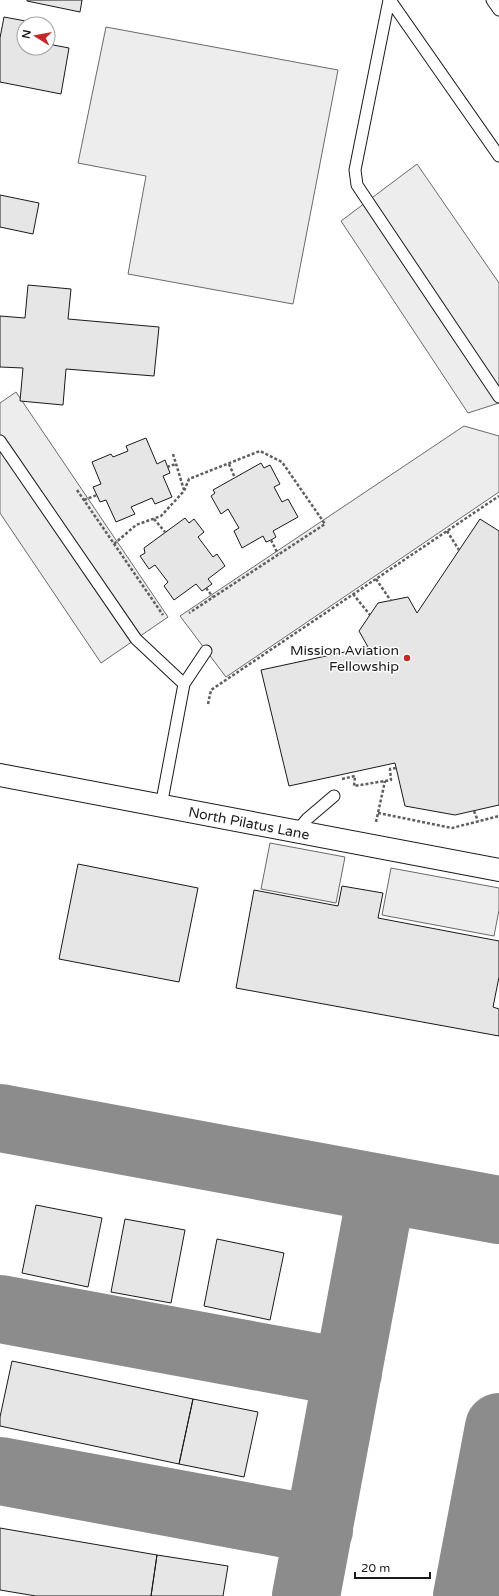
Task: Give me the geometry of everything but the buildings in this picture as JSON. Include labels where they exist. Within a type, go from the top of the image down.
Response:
[{"type":"street","name":"North Pilatus Lane","points":[[0,775],[499,870]]},
{"type":"lane","points":[[389,0],[499,156]]},
{"type":"lane","points":[[389,0],[355,170],[357,184],[499,397]]},
{"type":"lane","points":[[492,0],[499,10]]},
{"type":"lane","points":[[0,441],[136,639],[184,684]]},
{"type":"lane","points":[[161,806],[184,684],[206,651]]},
{"type":"lane","points":[[296,832],[307,819],[334,796]]},
{"type":"path","points":[[114,544],[136,525],[161,516],[184,491],[190,479],[260,451],[282,462],[325,524],[189,613]]},
{"type":"path","points":[[173,454],[184,491]]},
{"type":"path","points":[[167,467],[176,464]]},
{"type":"path","points":[[229,464],[235,478]]},
{"type":"path","points":[[77,490],[163,615]]},
{"type":"path","points":[[84,500],[97,495]]},
{"type":"path","points":[[208,704],[211,690],[499,496]]},
{"type":"path","points":[[154,519],[165,532]]},
{"type":"path","points":[[447,531],[459,550]]},
{"type":"path","points":[[271,540],[278,554]]},
{"type":"path","points":[[376,579],[390,601]]},
{"type":"path","points":[[206,588],[214,597]]},
{"type":"path","points":[[353,594],[370,615]]},
{"type":"path","points":[[341,780],[355,776],[354,786],[391,780],[390,769],[396,768]]},
{"type":"path","points":[[371,846],[385,781]]},
{"type":"path","points":[[474,811],[478,821]]},
{"type":"path","points":[[378,813],[452,828],[499,816]]},
{"type":"shaded area","points":[[106,27],[338,70],[293,304],[128,274],[146,176],[78,163]]},
{"type":"shaded area","points":[[417,164],[499,283],[499,403],[468,413],[341,221]]},
{"type":"shaded area","points":[[16,392],[168,617],[101,663],[0,513],[0,403]]},
{"type":"shaded area","points":[[464,426],[499,436],[499,492],[226,677],[180,616]]},
{"type":"shaded area","points":[[270,843],[345,857],[336,903],[261,889]]},
{"type":"shaded area","points":[[391,868],[499,888],[499,910],[494,936],[382,915]]},
{"type":"taxiway","points":[[0,1118],[499,1210]]},
{"type":"taxiway","points":[[306,1596],[382,1189]]},
{"type":"taxiway","points":[[0,1309],[348,1373]]},
{"type":"taxiway","points":[[467,1596],[499,1427]]},
{"type":"taxiway","points":[[0,1471],[319,1530]]},
{"type":"place","name":"Mission Aviation Fellowship","points":[[407,658]]}]
